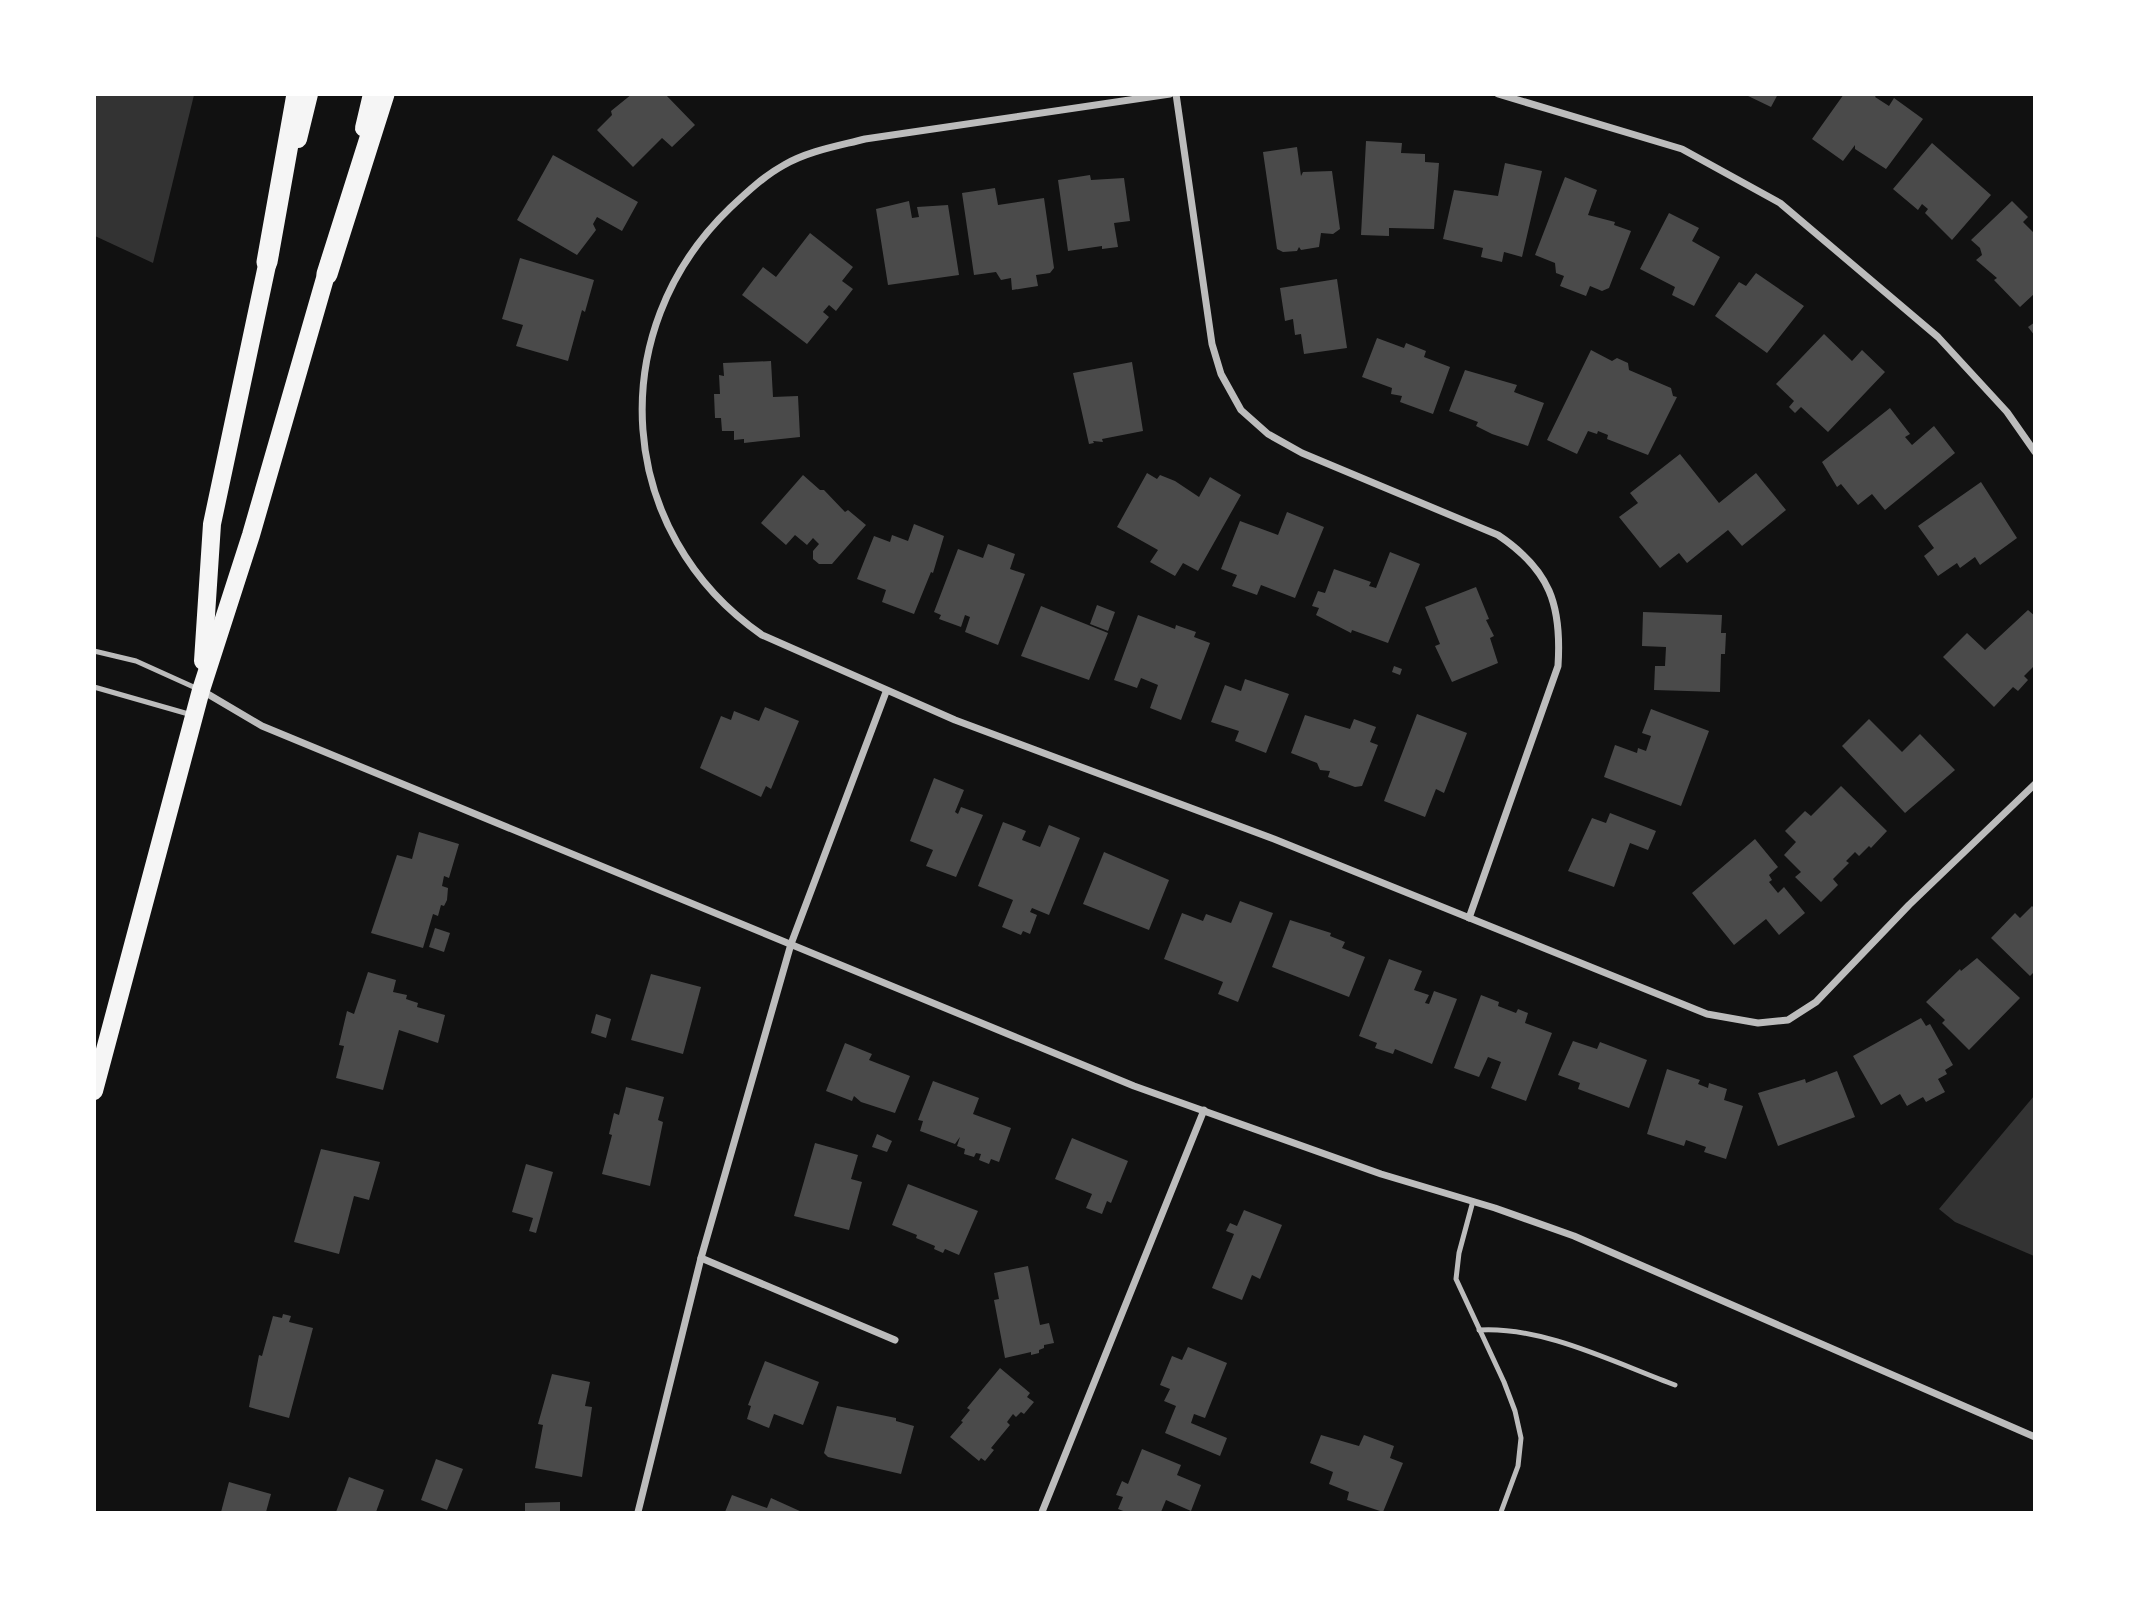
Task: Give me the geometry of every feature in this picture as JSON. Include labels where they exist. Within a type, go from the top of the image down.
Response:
[{"type":"highway","points":[[267,262],[297,94]]},
{"type":"highway","points":[[327,274],[384,94]]},
{"type":"main road","points":[[201,690],[212,524],[267,262],[309,94]]},
{"type":"main road","points":[[94,1091],[201,690],[251,535],[327,274],[372,94]]},
{"type":"street","points":[[1170,94],[864,139],[785,164],[750,189],[716,221],[689,254],[665,297],[649,343],[642,396],[642,442],[664,518],[700,578],[743,622],[762,635],[886,692],[955,720],[1274,839],[1707,1014],[1758,1023],[1788,1020],[1816,1002],[1909,905],[2035,784]]},
{"type":"street","points":[[1176,94],[1212,344],[1221,374],[1241,410],[1268,434],[1302,453],[1498,535],[1524,552],[1544,580],[1556,610],[1560,628],[1558,666],[1469,918]]},
{"type":"street","points":[[1498,94],[1682,149],[1780,204],[1938,337],[2007,412],[2035,452]]},
{"type":"street","points":[[201,690],[262,726],[1134,1086],[1381,1174],[1474,1201],[1574,1236],[2035,1437]]},
{"type":"street","points":[[638,1513],[701,1258],[791,944],[886,692]]},
{"type":"street","points":[[1042,1513],[1204,1110]]},
{"type":"street","points":[[701,1258],[895,1340]]},
{"type":"lane","points":[[94,651],[136,661],[201,690]]},
{"type":"lane","points":[[94,688],[194,716]]},
{"type":"lane","points":[[1474,1201],[1459,1253],[1456,1279],[1515,1411],[1521,1438],[1518,1466],[1500,1513]]},
{"type":"lane","points":[[1479,1330],[1508,1328],[1533,1334],[1675,1385]]},
{"type":"shaded area","points":[[95,94],[194,95],[153,263],[95,236]]},
{"type":"shaded area","points":[[2034,1096],[2034,1256],[1955,1222],[1939,1209]]},
{"type":"building","points":[[632,94],[665,94],[695,125],[672,147],[662,138],[633,167],[597,130],[612,115],[611,111]]},
{"type":"building","points":[[1744,94],[1778,94],[1771,107]]},
{"type":"building","points":[[1844,94],[1877,94],[1875,97],[1889,106],[1894,98],[1923,119],[1886,169],[1855,149],[1855,145],[1843,161],[1812,139]]},
{"type":"building","points":[[1366,141],[1402,143],[1401,153],[1425,154],[1425,162],[1439,163],[1434,229],[1389,228],[1389,236],[1361,235]]},
{"type":"building","points":[[1932,143],[1991,195],[1952,240],[1925,213],[1928,209],[1922,204],[1918,210],[1893,189]]},
{"type":"building","points":[[1297,147],[1301,176],[1303,172],[1332,171],[1340,229],[1333,234],[1321,233],[1319,247],[1301,250],[1299,247],[1297,251],[1283,252],[1277,249],[1263,152]]},
{"type":"building","points":[[553,155],[638,202],[622,231],[597,217],[593,224],[596,230],[577,255],[517,220]]},
{"type":"building","points":[[1505,163],[1542,171],[1522,257],[1504,252],[1502,262],[1481,257],[1483,248],[1443,239],[1454,190],[1498,196]]},
{"type":"building","points":[[1090,175],[1091,180],[1124,178],[1130,221],[1114,223],[1118,247],[1102,249],[1102,246],[1068,251],[1058,180]]},
{"type":"building","points":[[1565,177],[1597,190],[1588,215],[1615,222],[1614,225],[1631,231],[1609,288],[1602,291],[1590,286],[1586,296],[1560,286],[1564,276],[1556,273],[1555,263],[1535,255]]},
{"type":"building","points":[[995,188],[998,205],[1044,198],[1054,268],[1050,273],[1036,275],[1038,286],[1012,290],[1011,278],[1001,280],[996,272],[974,275],[962,193]]},
{"type":"building","points":[[909,201],[912,218],[919,217],[917,207],[948,205],[959,275],[888,285],[876,209]]},
{"type":"building","points":[[2012,201],[2028,217],[2023,222],[2035,234],[2035,293],[2020,307],[1994,280],[1997,278],[1976,260],[1982,255],[1980,248],[1971,240]]},
{"type":"building","points":[[1669,213],[1699,228],[1692,241],[1720,257],[1694,306],[1672,295],[1675,287],[1640,269]]},
{"type":"building","points":[[810,233],[853,267],[842,281],[853,289],[836,311],[829,305],[823,312],[829,317],[807,344],[742,295],[763,267],[776,277]]},
{"type":"building","points":[[520,258],[594,280],[585,312],[582,310],[568,361],[516,346],[523,325],[502,319]]},
{"type":"building","points":[[1756,273],[1804,306],[1767,353],[1715,316],[1739,282],[1746,286]]},
{"type":"building","points":[[1337,279],[1347,348],[1304,354],[1301,334],[1295,335],[1293,319],[1285,321],[1280,288]]},
{"type":"building","points":[[2035,322],[2035,336],[2028,327]]},
{"type":"building","points":[[1824,334],[1852,361],[1862,350],[1885,372],[1828,432],[1801,407],[1795,413],[1789,407],[1794,401],[1776,384]]},
{"type":"building","points":[[1377,338],[1404,348],[1406,343],[1426,351],[1424,357],[1450,367],[1433,414],[1400,402],[1402,396],[1391,394],[1392,388],[1362,377]]},
{"type":"building","points":[[1591,350],[1612,361],[1617,358],[1628,363],[1629,370],[1671,388],[1673,396],[1677,397],[1648,455],[1607,439],[1608,435],[1598,431],[1597,434],[1588,431],[1577,454],[1547,440]]},
{"type":"building","points":[[771,361],[773,397],[798,396],[800,437],[744,443],[744,439],[734,440],[734,431],[722,431],[721,418],[715,418],[714,394],[720,394],[719,375],[724,376],[723,363]]},
{"type":"building","points":[[1132,362],[1143,431],[1089,444],[1073,373]]},
{"type":"building","points":[[1465,370],[1517,385],[1514,392],[1544,403],[1528,446],[1492,434],[1476,426],[1478,422],[1449,411]]},
{"type":"building","points":[[1890,408],[1910,434],[1905,437],[1912,445],[1934,426],[1955,453],[1885,510],[1872,494],[1858,505],[1841,484],[1837,487],[1822,462]]},
{"type":"building","points":[[1680,454],[1719,503],[1756,473],[1786,510],[1742,546],[1728,530],[1687,563],[1679,553],[1660,568],[1619,517],[1638,503],[1630,493]]},
{"type":"building","points":[[1147,473],[1157,479],[1160,475],[1175,481],[1199,497],[1210,477],[1241,495],[1198,571],[1183,563],[1175,576],[1150,562],[1158,550],[1117,527]]},
{"type":"building","points":[[803,475],[820,490],[824,490],[845,512],[848,510],[866,525],[832,564],[819,564],[813,559],[813,551],[819,544],[813,538],[807,545],[795,535],[786,545],[761,523]]},
{"type":"building","points":[[1981,482],[2017,538],[1980,565],[1975,557],[1960,568],[1957,563],[1938,576],[1924,556],[1934,548],[1918,526]]},
{"type":"building","points":[[1287,512],[1324,527],[1295,598],[1261,585],[1257,595],[1232,586],[1237,575],[1221,569],[1240,521],[1278,535]]},
{"type":"building","points":[[914,524],[944,536],[933,573],[931,572],[914,614],[882,602],[886,590],[857,579],[874,536],[890,542],[892,535],[908,541]]},
{"type":"building","points":[[988,544],[1015,554],[1010,569],[1025,574],[998,645],[965,632],[970,617],[965,615],[961,627],[939,619],[941,615],[934,612],[958,549],[983,558]]},
{"type":"building","points":[[1390,552],[1420,564],[1388,643],[1352,630],[1351,633],[1316,615],[1319,608],[1312,606],[1318,591],[1325,593],[1334,569],[1371,582],[1369,586],[1376,588]]},
{"type":"building","points":[[1476,587],[1494,636],[1490,638],[1498,663],[1452,682],[1435,646],[1440,644],[1425,607]]},
{"type":"building","points":[[1097,605],[1115,612],[1108,631],[1090,624]]},
{"type":"building","points":[[1041,606],[1108,633],[1089,680],[1021,656]]},
{"type":"building","points":[[2028,610],[2035,616],[2035,665],[2024,676],[2028,680],[2018,691],[2013,687],[1994,707],[1943,657],[1967,633],[1985,650]]},
{"type":"building","points":[[1643,612],[1722,615],[1721,633],[1726,633],[1725,654],[1721,654],[1720,692],[1654,690],[1655,666],[1665,666],[1666,647],[1642,646]]},
{"type":"building","points":[[1138,615],[1175,629],[1176,625],[1196,632],[1194,637],[1210,643],[1181,720],[1150,708],[1158,685],[1141,678],[1137,688],[1114,680]]},
{"type":"building","points":[[1394,666],[1402,669],[1400,675],[1392,672]]},
{"type":"building","points":[[1245,679],[1289,694],[1266,753],[1235,741],[1239,731],[1211,722],[1225,685],[1241,691]]},
{"type":"building","points":[[765,707],[799,721],[771,789],[766,786],[761,797],[700,768],[721,716],[731,720],[734,711],[759,721]]},
{"type":"building","points":[[1651,709],[1709,731],[1681,806],[1604,777],[1615,745],[1637,753],[1638,748],[1646,751],[1651,736],[1642,733]]},
{"type":"building","points":[[1417,714],[1467,733],[1444,793],[1436,789],[1425,817],[1384,801]]},
{"type":"building","points":[[1305,715],[1350,729],[1354,719],[1376,727],[1370,742],[1378,745],[1362,786],[1355,787],[1328,777],[1330,771],[1320,770],[1317,763],[1291,753]]},
{"type":"building","points":[[1869,719],[1902,752],[1920,734],[1955,770],[1905,813],[1842,746]]},
{"type":"building","points":[[934,778],[964,790],[955,812],[958,814],[961,807],[983,815],[956,877],[926,866],[933,850],[910,841]]},
{"type":"building","points":[[1841,786],[1887,831],[1871,848],[1869,846],[1859,856],[1855,852],[1846,861],[1849,863],[1833,879],[1838,885],[1821,902],[1795,877],[1801,872],[1784,855],[1796,842],[1785,831],[1805,811],[1811,816]]},
{"type":"building","points":[[1610,813],[1656,831],[1648,850],[1630,843],[1614,887],[1568,871],[1592,818],[1606,823]]},
{"type":"building","points":[[1003,822],[1026,831],[1022,840],[1040,847],[1049,825],[1080,838],[1049,915],[1032,908],[1030,912],[1037,915],[1030,934],[1023,931],[1021,935],[1002,927],[1013,900],[978,886]]},
{"type":"building","points":[[419,832],[459,844],[449,878],[444,876],[442,886],[448,888],[447,900],[444,906],[441,905],[438,916],[433,914],[423,948],[371,933],[397,855],[412,859]]},
{"type":"building","points":[[1755,839],[1778,867],[1769,875],[1772,880],[1769,882],[1778,893],[1784,887],[1805,913],[1779,935],[1766,919],[1734,945],[1692,893]]},
{"type":"building","points":[[1104,852],[1169,880],[1149,930],[1083,904]]},
{"type":"building","points":[[1240,901],[1273,913],[1238,1002],[1218,994],[1223,982],[1164,959],[1182,913],[1203,921],[1206,914],[1231,923]]},
{"type":"building","points":[[2032,906],[2035,909],[2035,971],[2030,976],[1991,938],[2015,913],[2020,918]]},
{"type":"building","points":[[1290,920],[1331,933],[1330,936],[1345,942],[1342,948],[1365,957],[1349,997],[1272,967]]},
{"type":"building","points":[[435,928],[450,933],[444,952],[429,947]]},
{"type":"building","points":[[1977,958],[2020,998],[1969,1050],[1942,1023],[1945,1020],[1926,1002],[1960,969],[1961,971]]},
{"type":"building","points":[[1389,959],[1422,971],[1414,990],[1429,995],[1425,1003],[1429,1004],[1434,991],[1457,999],[1432,1064],[1395,1049],[1393,1054],[1375,1048],[1377,1043],[1359,1036]]},
{"type":"building","points":[[368,972],[396,980],[393,992],[407,995],[406,999],[418,1003],[417,1007],[445,1015],[438,1043],[399,1030],[383,1090],[336,1078],[344,1046],[339,1045],[347,1011],[354,1014]]},
{"type":"building","points":[[651,974],[701,987],[683,1054],[631,1040]]},
{"type":"building","points":[[1481,995],[1516,1013],[1518,1009],[1528,1013],[1525,1023],[1552,1033],[1526,1101],[1491,1088],[1501,1062],[1488,1057],[1479,1077],[1454,1068]]},
{"type":"building","points":[[596,1014],[611,1019],[606,1038],[591,1033]]},
{"type":"building","points":[[1921,1018],[1926,1026],[1930,1024],[1953,1065],[1945,1070],[1947,1074],[1938,1079],[1945,1092],[1926,1102],[1923,1097],[1907,1106],[1900,1094],[1881,1105],[1853,1056]]},
{"type":"building","points":[[1573,1041],[1597,1049],[1600,1042],[1647,1060],[1629,1108],[1578,1089],[1580,1083],[1558,1075]]},
{"type":"building","points":[[845,1043],[872,1054],[869,1060],[910,1076],[895,1113],[861,1102],[854,1096],[852,1101],[826,1091]]},
{"type":"building","points":[[1667,1069],[1700,1080],[1698,1084],[1708,1088],[1709,1083],[1727,1089],[1724,1100],[1743,1106],[1726,1159],[1704,1152],[1706,1147],[1686,1140],[1684,1146],[1647,1134]]},
{"type":"building","points":[[1837,1071],[1855,1117],[1778,1146],[1758,1093],[1805,1079],[1806,1083]]},
{"type":"building","points":[[933,1081],[979,1098],[973,1114],[1011,1128],[999,1162],[991,1159],[989,1164],[979,1160],[981,1154],[976,1153],[974,1157],[964,1154],[965,1149],[957,1146],[960,1137],[955,1144],[920,1131],[923,1121],[918,1120]]},
{"type":"building","points":[[626,1087],[664,1097],[658,1120],[663,1122],[650,1186],[602,1174],[612,1135],[609,1134],[614,1113],[619,1115]]},
{"type":"building","points":[[877,1134],[892,1141],[887,1152],[872,1147]]},
{"type":"building","points":[[1072,1138],[1128,1161],[1111,1203],[1107,1201],[1102,1214],[1086,1208],[1092,1194],[1055,1179]]},
{"type":"building","points":[[815,1143],[858,1155],[851,1179],[862,1182],[849,1230],[794,1216]]},
{"type":"building","points":[[321,1149],[380,1162],[369,1200],[354,1196],[339,1254],[294,1242]]},
{"type":"building","points":[[526,1164],[553,1172],[536,1233],[529,1231],[533,1218],[512,1212]]},
{"type":"building","points":[[908,1184],[978,1211],[959,1255],[945,1249],[943,1253],[934,1249],[935,1246],[916,1238],[917,1235],[892,1225]]},
{"type":"building","points":[[1244,1210],[1282,1225],[1260,1279],[1252,1275],[1242,1300],[1212,1288],[1234,1234],[1226,1231],[1230,1223],[1237,1226]]},
{"type":"building","points":[[1028,1266],[1040,1325],[1049,1323],[1054,1343],[1044,1345],[1039,1353],[1031,1355],[1031,1352],[1005,1358],[994,1300],[999,1299],[994,1273]]},
{"type":"building","points":[[283,1314],[291,1316],[289,1322],[313,1328],[289,1418],[249,1407],[259,1355],[262,1356],[273,1316],[282,1318]]},
{"type":"building","points":[[1188,1347],[1227,1363],[1205,1418],[1194,1414],[1191,1423],[1227,1438],[1220,1456],[1165,1433],[1176,1406],[1164,1401],[1170,1389],[1160,1385],[1172,1356],[1182,1360]]},
{"type":"building","points":[[765,1361],[819,1382],[803,1425],[774,1414],[769,1428],[747,1419],[751,1406],[748,1405]]},
{"type":"building","points":[[1000,1368],[1030,1393],[1027,1397],[1034,1402],[1024,1414],[1021,1412],[1016,1417],[1013,1414],[1007,1422],[1010,1425],[991,1448],[994,1450],[985,1461],[981,1458],[979,1461],[950,1437],[963,1422],[961,1421],[970,1410],[967,1408]]},
{"type":"building","points":[[552,1374],[590,1382],[585,1406],[592,1407],[582,1477],[535,1468],[543,1425],[538,1424]]},
{"type":"building","points":[[837,1406],[896,1418],[896,1421],[914,1426],[901,1474],[828,1457],[824,1453]]},
{"type":"building","points":[[1321,1435],[1359,1446],[1364,1435],[1394,1446],[1390,1458],[1403,1463],[1383,1512],[1347,1500],[1349,1492],[1329,1484],[1333,1472],[1310,1463]]},
{"type":"building","points":[[1142,1449],[1181,1465],[1177,1475],[1201,1485],[1191,1511],[1166,1500],[1161,1512],[1126,1512],[1118,1509],[1123,1497],[1116,1495],[1122,1481],[1128,1484]]},
{"type":"building","points":[[436,1459],[463,1469],[447,1510],[421,1500]]},
{"type":"building","points":[[349,1477],[384,1490],[376,1512],[336,1512]]},
{"type":"building","points":[[229,1482],[271,1494],[266,1512],[221,1512]]},
{"type":"building","points":[[732,1495],[767,1508],[771,1498],[802,1512],[725,1512]]},
{"type":"building","points":[[560,1502],[560,1512],[525,1512],[525,1503]]}]
